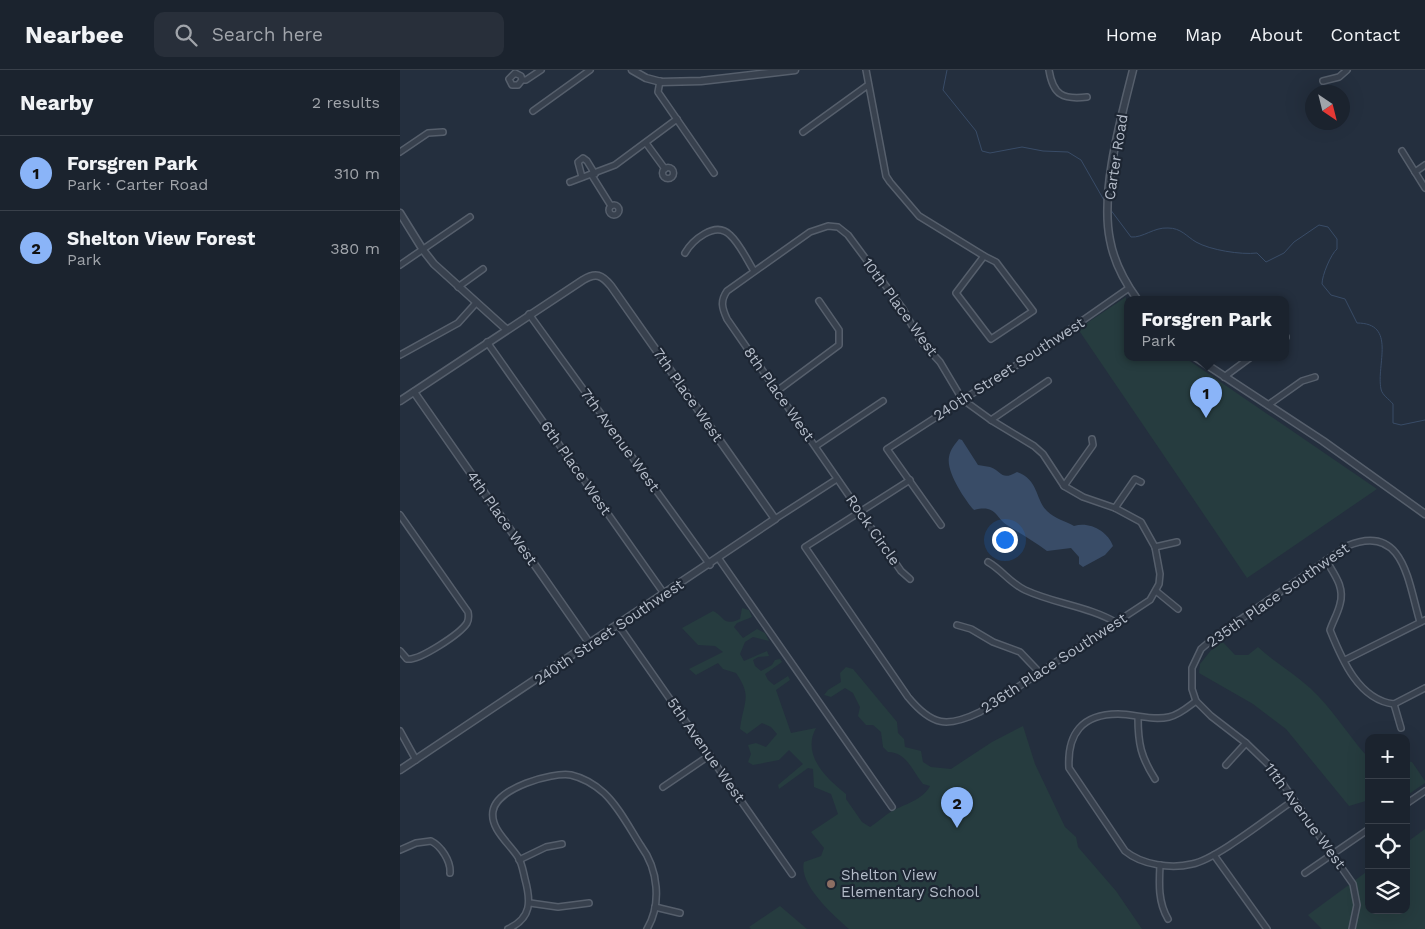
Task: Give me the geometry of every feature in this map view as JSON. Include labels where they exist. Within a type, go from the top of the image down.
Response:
[{"type":"street","points":[[522,80],[526,80],[541,70]]},
{"type":"street","points":[[533,111],[590,70]]},
{"type":"street","points":[[632,70],[646,78],[675,82],[795,70]]},
{"type":"street","points":[[866,70],[886,176],[895,189],[925,219],[996,262],[1033,311],[991,339],[956,292],[984,256]]},
{"type":"street","points":[[1049,70],[1051,84],[1059,93],[1072,99],[1087,97]]},
{"type":"street","name":"Carter Road","points":[[1132,70],[1109,190],[1107,220],[1116,261],[1135,296]]},
{"type":"street","points":[[1324,80],[1334,79],[1347,70]]},
{"type":"street","points":[[660,81],[658,92],[714,173]]},
{"type":"street","points":[[803,132],[868,85]]},
{"type":"street","points":[[570,182],[615,165],[677,120]]},
{"type":"street","points":[[400,152],[428,133],[443,132]]},
{"type":"street","points":[[646,143],[665,169]]},
{"type":"street","points":[[1402,151],[1425,188]]},
{"type":"street","points":[[582,177],[578,162],[583,158],[587,161],[611,206]]},
{"type":"street","points":[[1415,172],[1425,165]]},
{"type":"street","points":[[400,213],[422,250],[458,287],[506,329]]},
{"type":"street","points":[[400,266],[470,216]]},
{"type":"street","name":"10th Place West","points":[[754,272],[810,232],[828,226],[838,227],[848,235],[903,309],[920,340],[940,362],[962,399]]},
{"type":"street","points":[[685,253],[692,242],[709,231],[720,230],[729,233],[754,272]]},
{"type":"street","points":[[458,287],[483,269]]},
{"type":"street","name":"8th Place West","points":[[754,272],[727,291],[723,296],[722,308],[727,319],[837,478]]},
{"type":"street","name":"7th Place West","points":[[529,314],[583,280],[596,275],[606,279],[776,519]]},
{"type":"street","name":"240th Street Southwest","points":[[910,480],[887,449],[1129,288]]},
{"type":"street","points":[[777,391],[839,345],[839,330],[819,302]]},
{"type":"street","points":[[400,355],[458,323],[476,303]]},
{"type":"street","points":[[400,401],[529,314]]},
{"type":"street","name":"7th Avenue West","points":[[529,314],[710,565]]},
{"type":"street","name":"6th Place West","points":[[487,342],[665,595]]},
{"type":"street","points":[[1203,361],[1224,377],[1323,441],[1425,514]]},
{"type":"street","points":[[1224,377],[1246,361]]},
{"type":"street","points":[[1268,405],[1302,381],[1315,377]]},
{"type":"street","points":[[991,420],[1048,381]]},
{"type":"street","name":"4th Place West","points":[[414,392],[590,644]]},
{"type":"street","points":[[962,399],[1043,454],[1064,486],[1083,497],[1115,508],[1141,522],[1155,547],[1160,574],[1156,591],[1178,609]]},
{"type":"street","points":[[816,446],[883,401]]},
{"type":"street","points":[[1064,486],[1093,445],[1092,439]]},
{"type":"street","name":"240th Street Southwest","points":[[400,770],[619,626],[837,478]]},
{"type":"street","name":"Rock Circle","points":[[837,478],[901,571],[910,579]]},
{"type":"street","points":[[1115,508],[1135,479],[1141,482]]},
{"type":"street","points":[[860,512],[910,480],[941,526]]},
{"type":"street","name":"236th Place Southwest","points":[[860,512],[805,547],[908,698],[926,717],[945,723],[967,718],[980,712],[1117,623],[1150,600],[1156,591]]},
{"type":"street","points":[[400,515],[468,612],[468,621],[420,657],[407,659],[400,652]]},
{"type":"street","name":"235th Place Southwest","points":[[1196,702],[1191,676],[1195,658],[1201,649],[1326,560],[1360,540],[1380,540],[1396,551],[1401,560],[1422,621]]},
{"type":"street","points":[[1155,547],[1177,542]]},
{"type":"street","points":[[718,559],[892,807]]},
{"type":"street","points":[[1326,560],[1340,582],[1340,604],[1330,630],[1344,660],[1364,690],[1375,698],[1394,704],[1425,688]]},
{"type":"street","points":[[988,562],[999,568],[1013,584],[1027,591],[1099,613],[1117,623]]},
{"type":"street","points":[[1344,660],[1422,621]]},
{"type":"street","points":[[957,625],[971,629],[993,642],[1020,652],[1040,673]]},
{"type":"street","name":"5th Avenue West","points":[[619,626],[792,874]]},
{"type":"street","points":[[1196,702],[1169,717],[1138,717],[1119,714],[1089,720],[1078,728],[1071,741],[1068,752],[1070,768],[1076,781],[1125,851],[1135,859],[1160,865],[1194,864],[1214,855],[1294,800]]},
{"type":"street","name":"11th Avenue West","points":[[1196,702],[1246,743],[1271,768],[1345,870],[1356,892],[1357,905],[1352,929]]},
{"type":"street","points":[[1394,704],[1401,728]]},
{"type":"street","points":[[1138,717],[1138,742],[1145,762],[1155,780]]},
{"type":"street","points":[[400,731],[416,760]]},
{"type":"street","points":[[1226,765],[1246,743]]},
{"type":"street","points":[[663,787],[710,755]]},
{"type":"street","points":[[509,929],[526,915],[530,904],[519,860],[495,826],[492,813],[497,802],[510,791],[556,774],[584,779],[596,786],[606,796],[646,852],[654,875],[655,907],[647,929]]},
{"type":"street","points":[[1410,801],[1425,792]]},
{"type":"street","points":[[1305,873],[1365,832]]},
{"type":"street","points":[[400,850],[426,840],[435,843],[449,864],[450,873]]},
{"type":"street","points":[[519,860],[546,847],[562,844]]},
{"type":"street","points":[[1214,855],[1267,929]]},
{"type":"street","points":[[1160,865],[1158,886],[1162,909],[1168,919]]},
{"type":"street","points":[[530,904],[558,907],[588,903]]},
{"type":"street","points":[[655,907],[680,913]]},
{"type":"green space","points":[[1124,298],[1124,361],[1190,361],[1377,489],[1247,578],[1078,329]]},
{"type":"green space","points":[[742,608],[749,610],[752,617],[737,623],[734,627],[743,638],[757,629],[765,633],[769,641],[753,637],[745,642],[740,654],[744,661],[767,651],[769,656],[758,657],[753,660],[755,666],[761,671],[772,665],[775,660],[780,659],[782,662],[765,674],[774,685],[788,676],[790,680],[776,690],[791,733],[816,728],[812,738],[812,748],[818,766],[846,794],[846,799],[862,822],[870,827],[892,811],[923,795],[930,786],[923,784],[905,759],[900,755],[888,752],[883,747],[881,732],[873,725],[866,725],[858,716],[860,707],[853,693],[845,688],[831,697],[824,695],[828,690],[841,682],[840,673],[846,667],[853,669],[897,722],[898,733],[904,739],[905,747],[921,751],[923,762],[931,767],[951,769],[992,742],[1023,726],[1035,764],[1065,827],[1076,837],[1078,847],[1116,891],[1142,929],[849,929],[818,899],[806,880],[804,871],[804,862],[821,856],[824,848],[811,832],[838,814],[831,794],[814,787],[813,769],[808,768],[779,789],[778,785],[803,764],[789,750],[779,760],[753,765],[748,762],[751,754],[748,745],[756,743],[766,747],[777,734],[771,727],[762,723],[747,734],[740,729],[746,694],[736,673],[723,669],[718,663],[696,675],[689,669],[723,652],[715,646],[698,645],[682,628],[713,611],[724,620],[730,622],[740,619]]},
{"type":"green space","points":[[1220,639],[1235,655],[1248,655],[1258,647],[1304,683],[1332,711],[1365,754],[1365,801],[1349,806],[1286,729],[1253,704],[1199,673],[1200,664]]},
{"type":"green space","points":[[1410,762],[1412,762],[1425,783],[1410,793]]},
{"type":"green space","points":[[1425,829],[1425,929],[1322,929],[1308,915],[1365,873],[1365,914],[1410,914],[1410,840]]},
{"type":"green space","points":[[780,906],[807,929],[751,929],[749,927]]},
{"type":"water","points":[[959,439],[962,440],[978,465],[990,467],[1005,476],[1017,472],[1024,475],[1033,485],[1043,506],[1050,514],[1074,526],[1092,526],[1107,536],[1113,546],[1105,555],[1083,567],[1079,564],[1079,557],[1071,548],[1047,551],[1007,525],[991,510],[974,510],[957,485],[950,470],[950,452]]},
{"type":"waterway","points":[[947,70],[943,90],[976,131],[982,151],[990,153],[1022,147],[1043,151],[1068,152],[1081,160],[1105,202]]},
{"type":"waterway","points":[[1110,209],[1131,237],[1140,236],[1158,229],[1173,228],[1202,245],[1226,251],[1257,253],[1266,262],[1284,253],[1294,242],[1319,225],[1328,227],[1337,239],[1337,249],[1327,265],[1322,284],[1331,295],[1345,299],[1357,323],[1369,325],[1377,330],[1381,338],[1382,347],[1381,389],[1393,404],[1393,423],[1401,425],[1425,420]]},
{"type":"place","name":"Forsgren Park","points":[[1206,418]]},
{"type":"place","name":"Shelton View Forest","points":[[957,828]]},
{"type":"place","name":"Shelton View Elementary School","points":[[831,884]]}]
